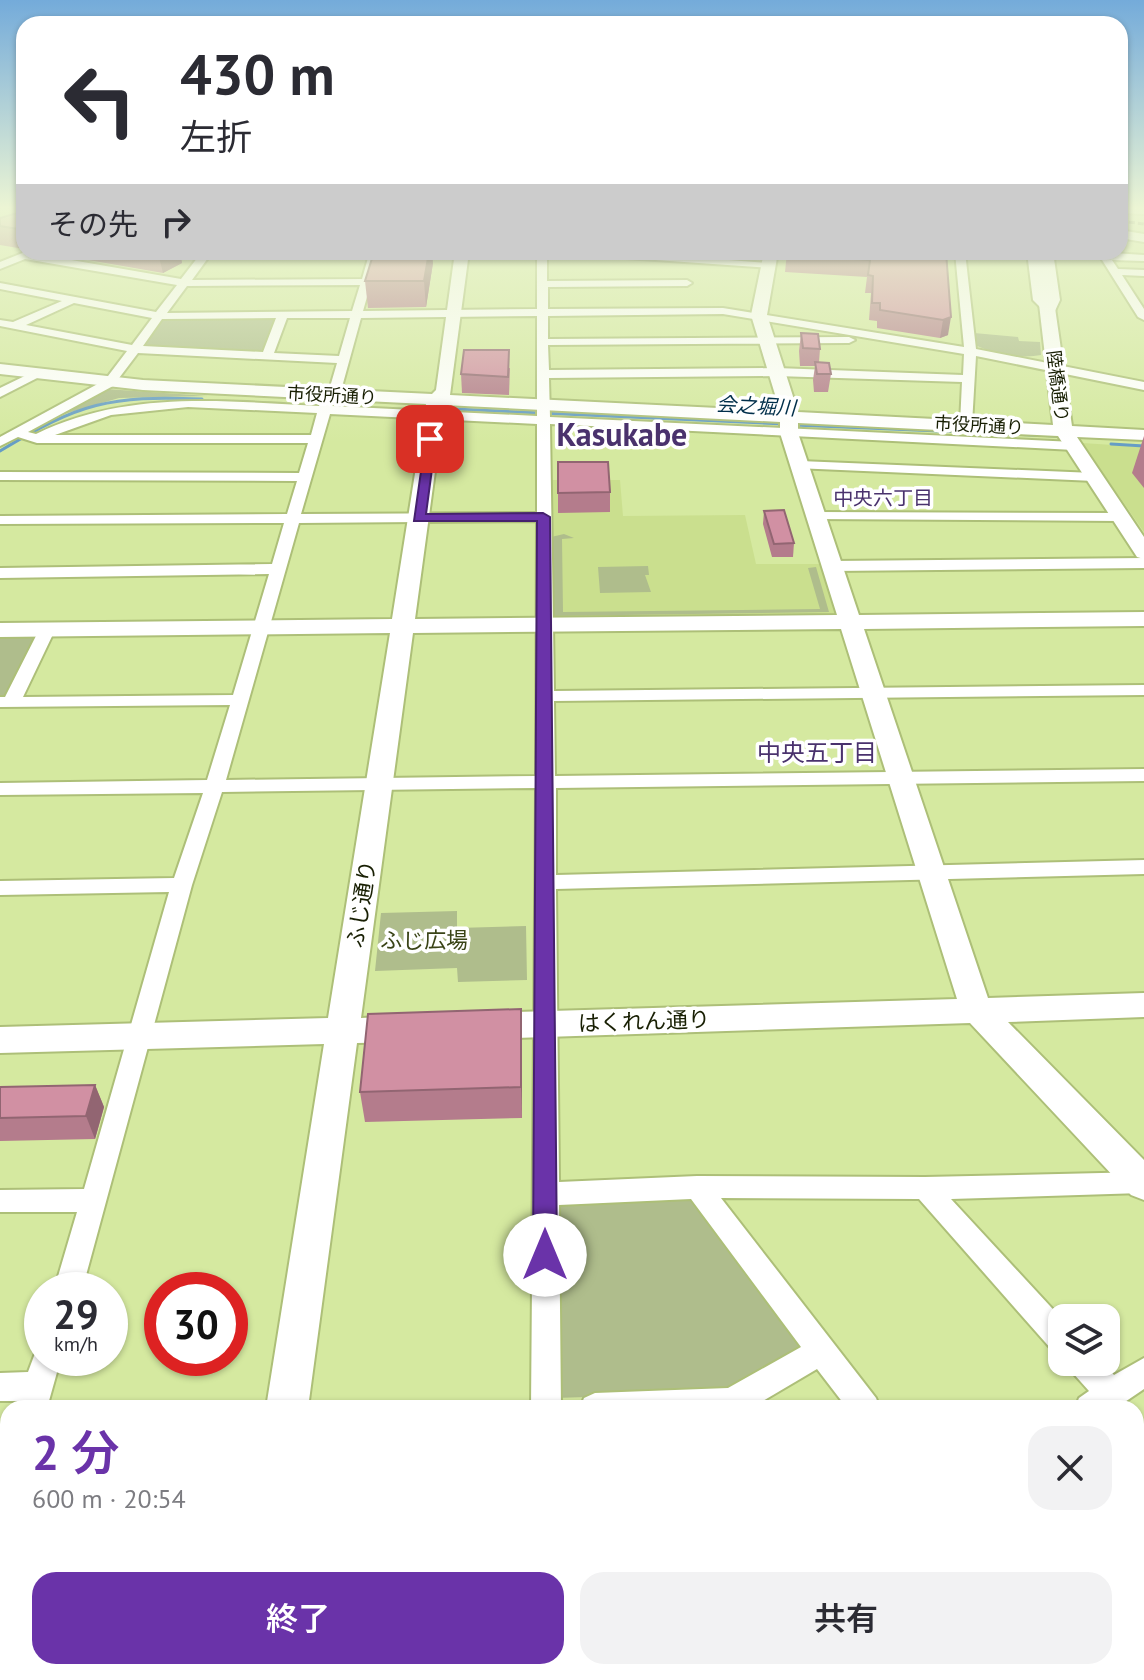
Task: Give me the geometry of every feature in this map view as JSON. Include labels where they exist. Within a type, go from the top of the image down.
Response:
[{"type":"street","points":[[26,436],[109,383],[182,285]]},
{"type":"street","points":[[73,1272],[182,885],[215,786],[316,439],[345,360],[365,285]]},
{"type":"street","name":"ふじ通り","points":[[288,1400],[435,407],[444,391],[452,285]]},
{"type":"street","points":[[542,285],[546,696],[546,1400]]},
{"type":"street","points":[[675,311],[686,285]]},
{"type":"street","points":[[764,285],[759,315],[800,465],[976,1009],[1143,1183]]},
{"type":"street","points":[[963,285],[970,352],[966,379],[966,424]]},
{"type":"street","points":[[1036,285],[1038,300],[1050,311],[1055,300],[1053,285]]},
{"type":"street","name":"陸橋通り","points":[[1045,285],[1053,366],[1069,439],[1144,553]]},
{"type":"street","points":[[1126,285],[1144,317]]},
{"type":"street","points":[[0,286],[158,316],[710,310],[759,315],[1053,366],[1144,386]]},
{"type":"street","points":[[1128,289],[1144,289]]},
{"type":"street","points":[[0,333],[73,300]]},
{"type":"street","points":[[267,356],[283,315]]},
{"type":"street","points":[[0,323],[137,349],[345,360]]},
{"type":"street","points":[[543,342],[852,340],[863,333]]},
{"type":"street","name":"市役所通り","points":[[0,369],[109,383],[327,403],[789,425],[966,424],[1069,439],[1144,435]]},
{"type":"street","points":[[543,374],[777,372],[966,379]]},
{"type":"street","points":[[0,393],[37,375]]},
{"type":"street","points":[[0,442],[123,408],[151,404],[327,403]]},
{"type":"street","points":[[789,425],[1069,439]]},
{"type":"street","points":[[26,436],[316,439]]},
{"type":"street","points":[[800,465],[1094,477]]},
{"type":"street","points":[[0,476],[306,477]]},
{"type":"street","points":[[816,516],[1119,517]]},
{"type":"street","points":[[0,520],[543,517]]},
{"type":"street","points":[[832,566],[1144,563]]},
{"type":"street","points":[[0,573],[278,569]]},
{"type":"street","points":[[0,630],[1144,619]]},
{"type":"street","points":[[6,702],[47,630]]},
{"type":"street","points":[[546,696],[1144,690]]},
{"type":"street","points":[[6,702],[239,700]]},
{"type":"street","points":[[0,789],[1144,775]]},
{"type":"street","points":[[545,882],[1144,867]]},
{"type":"street","points":[[0,888],[182,885]]},
{"type":"street","name":"はくれん通り","points":[[0,1040],[1144,1005]]},
{"type":"street","points":[[545,1194],[697,1187],[925,1188],[1143,1183]]},
{"type":"street","points":[[697,1187],[859,1400]]},
{"type":"street","points":[[925,1188],[1048,1324]]},
{"type":"street","points":[[0,1201],[95,1200]]},
{"type":"street","points":[[736,1400],[821,1351]]},
{"type":"street","points":[[1102,1400],[1144,1372]]},
{"type":"street","points":[[0,1387],[35,1397],[41,1376]]},
{"type":"street","points":[[1089,1376],[1101,1400]]},
{"type":"shaded area","points":[[1082,443],[1144,447],[1144,532]]},
{"type":"shaded area","points":[[550,480],[620,480],[623,516],[745,515],[756,564],[823,564],[840,618],[548,620]]},
{"type":"green space","points":[[162,317],[280,317],[265,355],[144,347]]},
{"type":"green space","points":[[974,333],[1040,342],[1041,355],[1016,356],[990,351],[975,345]]},
{"type":"green space","points":[[106,389],[208,396],[119,398],[54,417]]},
{"type":"green space","points":[[564,534],[574,538],[562,539],[563,612],[820,609],[808,568],[816,567],[829,612],[551,616],[551,537]]},
{"type":"green space","points":[[648,566],[649,575],[645,575],[651,592],[600,593],[598,567]]},
{"type":"green space","points":[[38,635],[4,698],[0,698],[0,636]]},
{"type":"green space","name":"ふじ広場","points":[[457,911],[457,928],[526,926],[527,980],[458,982],[457,968],[375,971],[381,913]]},
{"type":"green space","points":[[693,1192],[811,1347],[725,1393],[554,1398],[553,1201]]},
{"type":"building","points":[[873,285],[949,285],[951,317],[943,320],[880,310],[880,303],[872,303]]},
{"type":"building","points":[[801,333],[818,334],[820,349],[803,348]]},
{"type":"building","points":[[464,350],[509,350],[508,377],[461,374]]},
{"type":"building","points":[[815,362],[829,363],[831,374],[817,374]]},
{"type":"building","points":[[558,462],[608,462],[610,492],[558,493]]},
{"type":"building","points":[[784,510],[794,543],[774,544],[764,511]]},
{"type":"building","points":[[521,1009],[521,1087],[360,1092],[368,1014]]},
{"type":"building","points":[[95,1085],[86,1116],[0,1118],[0,1087]]},
{"type":"waterway","name":"会之堀川","points":[[0,451],[52,422],[96,406],[143,399],[202,399]]},
{"type":"waterway","name":"会之堀川","points":[[454,409],[784,424]]},
{"type":"waterway","name":"会之堀川","points":[[794,425],[1057,436]]},
{"type":"waterway","name":"会之堀川","points":[[1111,444],[1144,446]]},
{"type":"district","name":"Kasukabe","points":[[622,434]]},
{"type":"district","name":"中央六丁目","points":[[883,498]]},
{"type":"district","name":"中央五丁目","points":[[817,752]]},
{"type":"route","points":[[430,439],[418,518],[543,517],[546,696],[545,1255]]}]
